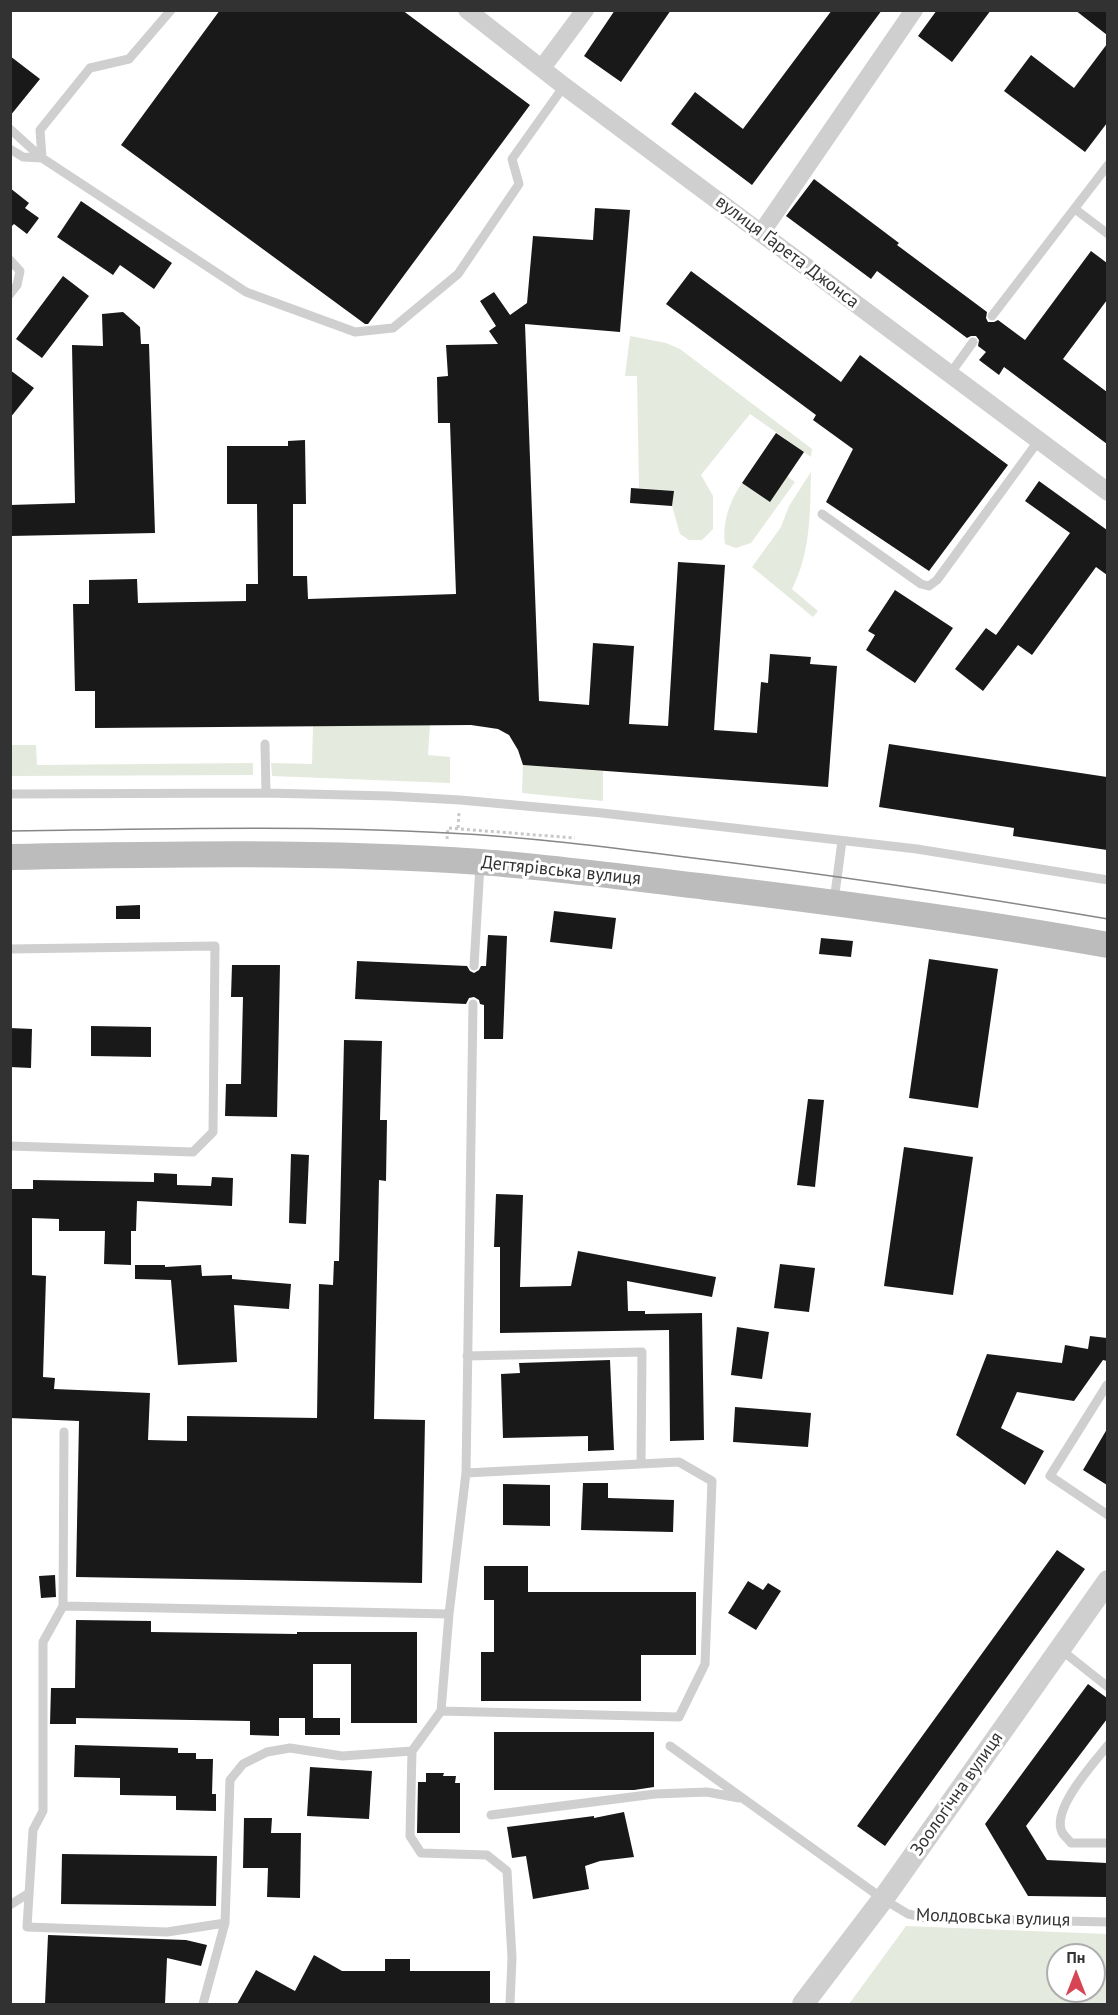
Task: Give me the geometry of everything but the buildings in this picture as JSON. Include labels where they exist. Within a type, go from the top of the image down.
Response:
[{"type":"main road","name":"Дегтярівська вулиця","points":[[10,857],[267,854],[481,862],[577,870],[834,902],[1006,927],[1107,945]]},
{"type":"street","name":"вулиця Ґарета Джонса","points":[[467,10],[564,86],[1107,492]]},
{"type":"street","points":[[542,68],[585,10]]},
{"type":"street","points":[[761,233],[914,10]]},
{"type":"street","name":"Зоологічна вулиця","points":[[803,2004],[883,1899],[1107,1581]]},
{"type":"lane","points":[[42,158],[40,130],[90,68],[129,59],[171,10]]},
{"type":"lane","points":[[10,129],[42,158],[246,292],[355,332],[393,328],[458,274],[519,184],[512,159],[564,86]]},
{"type":"lane","points":[[10,149],[23,157],[42,158]]},
{"type":"lane","points":[[992,316],[1107,165]]},
{"type":"lane","points":[[1075,209],[1107,234]]},
{"type":"lane","points":[[10,260],[20,271],[17,285],[10,294]]},
{"type":"lane","points":[[950,374],[973,342]]},
{"type":"lane","points":[[822,514],[921,584],[929,586],[937,580],[1039,440]]},
{"type":"lane","points":[[265,744],[266,793]]},
{"type":"lane","points":[[10,794],[266,793],[460,800],[602,813],[917,849],[1107,880]]},
{"type":"lane","points":[[834,902],[842,841]]},
{"type":"lane","points":[[474,966],[481,862]]},
{"type":"lane","points":[[10,949],[215,945],[213,1132],[193,1152],[10,1146]]},
{"type":"lane","points":[[473,1004],[466,1473],[449,1614],[441,1711],[412,1751],[410,1836],[421,1853],[487,1855],[507,1871],[512,1958],[510,2004]]},
{"type":"lane","points":[[467,1356],[642,1352],[641,1464]]},
{"type":"lane","points":[[1107,1385],[1050,1476],[1107,1515]]},
{"type":"lane","points":[[64,1432],[63,1606],[43,1642],[43,1811],[33,1830],[27,1927],[167,1932],[225,1923]]},
{"type":"lane","points":[[441,1711],[679,1717],[705,1664],[712,1481],[679,1462],[466,1473]]},
{"type":"lane","points":[[63,1606],[449,1614]]},
{"type":"lane","points":[[1060,1649],[1107,1687]]},
{"type":"lane","points":[[1107,1745],[1076,1787],[1060,1815],[1061,1831],[1071,1843],[1107,1843]]},
{"type":"lane","name":"Молдовська вулиця","points":[[670,1746],[883,1899],[908,1914],[927,1918],[1107,1922]]},
{"type":"lane","points":[[202,2004],[225,1923],[230,1780],[243,1764],[267,1752],[290,1748],[342,1756],[412,1751]]},
{"type":"lane","points":[[491,1815],[681,1792],[707,1792],[745,1800]]},
{"type":"lane","points":[[10,1905],[28,1893]]},
{"type":"path","points":[[447,845],[448,828],[575,838]]},
{"type":"shaded area","points":[[630,336],[666,343],[680,349],[812,449],[811,457],[750,414],[701,475],[713,496],[713,529],[702,540],[689,540],[680,534],[672,506],[673,491],[639,488],[637,376],[625,376]]},
{"type":"shaded area","points":[[811,472],[810,517],[806,546],[792,589],[818,611],[813,617],[752,567],[781,527],[789,506]]},
{"type":"shaded area","points":[[787,476],[795,482],[751,543],[736,548],[725,544],[728,512],[742,483],[770,501]]},
{"type":"shaded area","points":[[430,724],[428,755],[450,757],[450,783],[272,776],[271,763],[312,764],[313,725]]},
{"type":"shaded area","points":[[11,745],[36,745],[37,765],[253,763],[253,775],[11,776]]},
{"type":"shaded area","points":[[523,765],[603,771],[603,801],[522,793]]},
{"type":"shaded area","points":[[906,1926],[1107,1934],[1107,2004],[849,2004]]},
{"type":"tram line","points":[[10,831],[284,828],[508,837],[791,870],[1108,919]]}]
